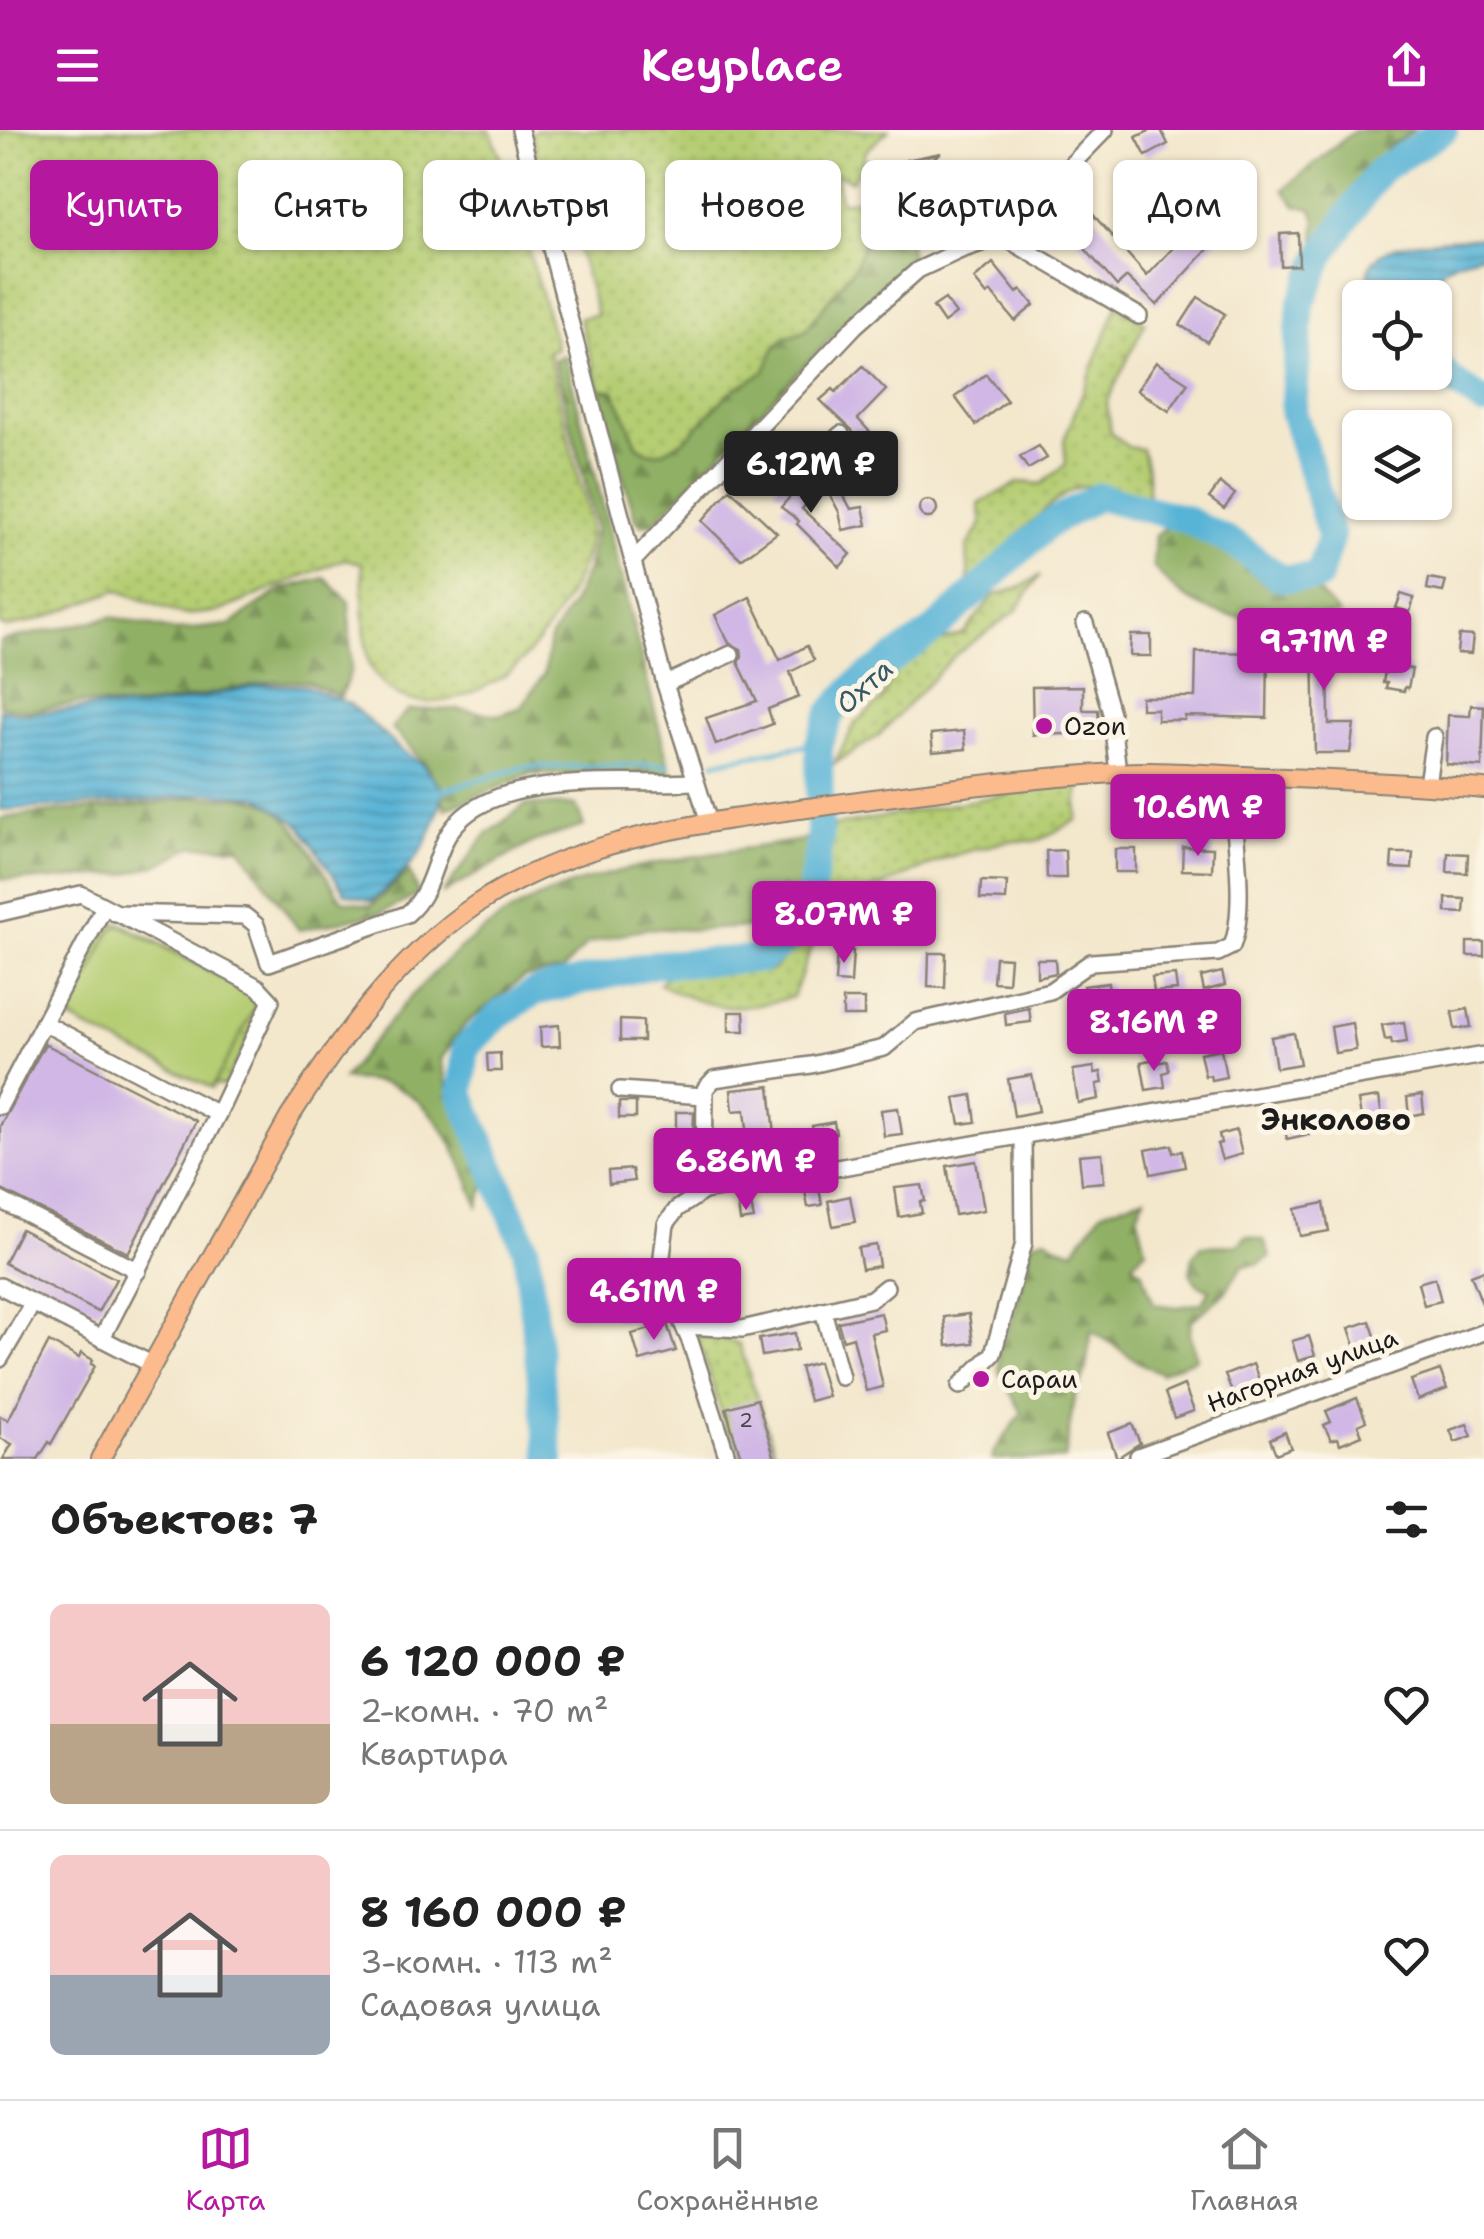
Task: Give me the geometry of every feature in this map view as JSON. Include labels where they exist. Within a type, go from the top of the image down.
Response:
[{"type":"main road","points":[[100,1459],[319,1071],[379,990],[477,904],[540,869],[612,844],[709,822],[1118,772],[1484,789]]},
{"type":"street","points":[[520,130],[665,684],[709,822]]},
{"type":"street","points":[[1076,160],[1105,130]]},
{"type":"street","points":[[633,560],[855,326],[918,270],[961,250]]},
{"type":"street","points":[[1023,250],[1083,291],[1140,316]]},
{"type":"street","points":[[736,450],[754,464],[773,470],[790,468],[810,462],[841,434]]},
{"type":"street","points":[[1084,623],[1111,713],[1118,772]]},
{"type":"street","points":[[665,684],[731,654]]},
{"type":"street","points":[[1427,784],[1434,737]]},
{"type":"street","points":[[704,1191],[704,1096],[714,1079],[811,1065],[884,1048],[915,1022],[1050,991],[1092,962],[1218,953],[1232,946],[1238,932],[1231,775]]},
{"type":"street","points":[[269,963],[407,914],[422,902],[454,825],[487,802],[528,788],[694,782]]},
{"type":"street","points":[[0,912],[81,894],[258,987],[271,1001],[218,1114],[102,1338]]},
{"type":"street","points":[[110,910],[245,916],[256,924],[269,963],[268,996]]},
{"type":"street","points":[[0,1106],[110,910]]},
{"type":"street","points":[[44,1023],[218,1114]]},
{"type":"street","points":[[728,1459],[687,1333],[666,1286],[661,1245],[666,1224],[677,1210],[704,1191],[1484,1055]]},
{"type":"street","points":[[620,1090],[704,1096]]},
{"type":"street","points":[[960,1386],[992,1354],[1024,1243],[1022,1136]]},
{"type":"street","points":[[0,1200],[138,1271]]},
{"type":"street","points":[[0,1286],[153,1365]]},
{"type":"street","points":[[687,1333],[742,1329],[870,1298],[886,1287]]},
{"type":"street","points":[[0,1359],[33,1302]]},
{"type":"street","points":[[822,1310],[841,1377]]},
{"type":"street","name":"Нагорная улица","points":[[1138,1456],[1484,1332]]},
{"type":"green space","points":[[0,130],[490,130],[502,160],[423,160],[423,250],[529,250],[557,349],[548,351],[590,528],[582,565],[572,587],[532,650],[504,676],[469,694],[433,702],[399,696],[384,685],[368,661],[362,563],[344,559],[218,612],[182,615],[117,590],[44,618],[6,628],[0,625]]},
{"type":"green space","points":[[536,130],[889,130],[866,151],[861,168],[851,181],[841,176],[841,160],[665,160],[665,250],[841,250],[841,202],[861,199],[861,250],[856,265],[805,331],[783,339],[773,351],[766,371],[729,393],[686,439],[662,452],[650,453],[638,446],[614,391],[600,389],[579,318],[597,315],[578,250],[645,250],[645,160],[538,160],[531,134]]},
{"type":"green space","points":[[1355,130],[1414,130],[1388,148],[1315,242],[1312,209],[1297,206],[1283,190]]},
{"type":"green space","points":[[861,250],[910,250],[911,255],[652,524],[641,525],[588,369],[594,369],[600,389],[614,391],[638,447],[650,453],[662,452],[686,439],[729,393],[765,371],[783,339],[805,331],[856,265]]},
{"type":"green space","points":[[1117,305],[1145,323],[1107,402],[1111,433],[1128,447],[1142,449],[1148,473],[1148,499],[1097,486],[1068,492],[1038,516],[969,586],[967,547],[982,524],[979,504],[1019,482],[1041,484],[1066,464],[1064,440]]},
{"type":"green space","points":[[565,355],[671,775],[531,774],[445,809],[431,774],[391,728],[408,710],[459,709],[499,715],[522,707],[544,674],[550,639],[572,604],[588,567],[596,527],[554,359]]},
{"type":"green space","points":[[1172,524],[1215,543],[1268,586],[1316,590],[1339,614],[1287,619],[1237,617],[1192,601],[1171,587],[1153,566],[1155,535]]},
{"type":"green space","points":[[1040,575],[1016,611],[955,655],[878,736],[834,764],[856,722],[881,701],[897,669],[930,645],[964,633],[994,595],[1022,587]]},
{"type":"green space","points":[[325,578],[349,602],[351,670],[341,697],[308,682],[272,681],[129,707],[80,703],[27,711],[0,705],[0,641],[112,617],[175,631],[230,625],[282,589]]},
{"type":"green space","points":[[1079,781],[1077,820],[1037,841],[1007,841],[948,857],[833,908],[811,949],[793,997],[756,1005],[724,1006],[694,1000],[659,984],[672,971],[772,971],[817,924],[834,826]]},
{"type":"green space","points":[[194,797],[250,799],[271,806],[295,828],[342,900],[371,906],[409,871],[419,895],[381,913],[299,930],[240,847],[192,846],[161,864],[126,874],[0,879],[0,819]]},
{"type":"green space","points":[[525,805],[576,805],[584,826],[535,841],[442,894],[485,836]]},
{"type":"green space","points":[[809,839],[799,891],[773,926],[645,928],[587,944],[562,971],[524,977],[465,1024],[441,1059],[451,1102],[468,1123],[488,1177],[478,1206],[456,1152],[422,1104],[389,1085],[343,1079],[433,973],[498,920],[531,901],[607,874]]},
{"type":"green space","points":[[113,922],[257,993],[264,1005],[225,1086],[216,1085],[111,930],[71,1010],[70,1017],[75,1022],[63,1016],[60,1005],[100,927]]},
{"type":"green space","points":[[121,925],[255,995],[257,1004],[212,1088],[70,1017],[111,930]]},
{"type":"green space","points":[[1145,1197],[1137,1214],[1146,1249],[1133,1264],[1142,1272],[1154,1304],[1178,1307],[1202,1303],[1210,1290],[1197,1284],[1190,1273],[1193,1256],[1202,1246],[1238,1245],[1246,1236],[1264,1240],[1270,1257],[1242,1266],[1224,1294],[1191,1321],[1196,1358],[1161,1373],[1091,1331],[1086,1369],[1074,1399],[1065,1459],[992,1459],[1022,1413],[999,1372],[999,1352],[1015,1311],[1032,1242],[1047,1238],[1057,1246],[1074,1250],[1102,1211]]},
{"type":"green space","points":[[697,1335],[739,1343],[777,1459],[735,1459]]},
{"type":"water","points":[[1484,237],[1484,254],[1448,266],[1436,280],[1370,280],[1373,262],[1385,251],[1425,241]]},
{"type":"water","points":[[264,684],[306,686],[350,704],[403,752],[420,762],[444,790],[420,853],[372,901],[345,893],[300,825],[259,797],[208,793],[137,802],[0,810],[0,709],[25,714],[94,707],[136,708]]},
{"type":"building","points":[[1161,130],[1168,144],[1146,156],[1136,137]]},
{"type":"building","points":[[941,153],[930,160],[906,160]]},
{"type":"building","points":[[1093,215],[1113,237],[1113,250],[1124,250],[1147,276],[1171,250],[1207,250],[1157,305],[1127,277],[1117,286],[1086,250],[1093,250]]},
{"type":"building","points":[[1298,233],[1299,265],[1281,266],[1280,234]]},
{"type":"building","points":[[993,263],[1017,293],[1021,289],[1034,305],[1015,321],[991,292],[987,295],[974,279]]},
{"type":"building","points":[[1198,297],[1225,314],[1207,342],[1180,325]]},
{"type":"building","points":[[945,299],[956,314],[944,323],[933,307]]},
{"type":"building","points":[[1156,362],[1188,383],[1169,411],[1137,390]]},
{"type":"building","points":[[863,366],[886,390],[858,419],[884,447],[857,472],[839,453],[855,439],[852,430],[820,400],[833,389],[836,392]]},
{"type":"building","points":[[986,374],[1007,401],[976,425],[955,397]]},
{"type":"building","points":[[1039,446],[1047,458],[1028,469],[1020,457]]},
{"type":"building","points":[[780,480],[824,481],[823,495],[814,495],[802,509],[851,554],[840,567],[797,524],[799,521],[781,507],[790,497],[775,490]]},
{"type":"building","points":[[1220,483],[1235,494],[1224,509],[1209,498]]},
{"type":"building","points":[[839,487],[851,509],[863,507],[867,525],[843,530],[829,493]]},
{"type":"building","points":[[730,489],[777,533],[741,559],[702,521]]},
{"type":"building","points":[[928,500],[937,509],[928,518],[919,509]]},
{"type":"building","points":[[1429,578],[1446,581],[1443,592],[1427,589]]},
{"type":"building","points":[[1401,594],[1414,598],[1410,612],[1396,608]]},
{"type":"building","points":[[750,597],[780,660],[807,646],[814,660],[790,672],[799,697],[768,709],[773,724],[716,745],[706,718],[757,701],[738,662],[741,649],[729,643],[715,615]]},
{"type":"building","points":[[1335,628],[1336,642],[1328,643],[1329,724],[1354,724],[1350,753],[1315,753],[1313,642],[1291,643],[1289,629]]},
{"type":"building","points":[[1131,635],[1151,635],[1151,656],[1130,656]]},
{"type":"building","points":[[1459,635],[1473,636],[1471,654],[1457,653]]},
{"type":"building","points":[[1196,652],[1268,653],[1267,718],[1185,716],[1185,720],[1157,720],[1157,709],[1141,709],[1141,697],[1195,697]]},
{"type":"building","points":[[1386,664],[1412,669],[1408,688],[1386,688]]},
{"type":"building","points":[[1083,686],[1083,710],[1098,710],[1100,733],[1033,735],[1032,687]]},
{"type":"building","points":[[1471,705],[1484,706],[1482,767],[1446,764],[1448,715],[1470,716]]},
{"type":"building","points":[[964,731],[966,749],[933,752],[931,734]]},
{"type":"building","points":[[1183,847],[1213,848],[1212,871],[1182,870]]},
{"type":"building","points":[[1115,849],[1136,849],[1136,872],[1115,872]]},
{"type":"building","points":[[1065,850],[1066,878],[1047,878],[1046,851]]},
{"type":"building","points":[[1392,853],[1413,853],[1412,869],[1391,868]]},
{"type":"building","points":[[1448,853],[1468,854],[1467,873],[1447,872]]},
{"type":"building","points":[[981,881],[1007,882],[1006,900],[980,899]]},
{"type":"building","points":[[1446,898],[1465,899],[1464,913],[1446,912]]},
{"type":"building","points":[[907,917],[926,922],[922,938],[903,934]]},
{"type":"building","points":[[1467,942],[1484,942],[1484,956],[1467,956]]},
{"type":"building","points":[[837,950],[853,951],[851,983],[835,982]]},
{"type":"building","points":[[929,953],[946,953],[945,988],[928,987]]},
{"type":"building","points":[[995,957],[1010,958],[1008,983],[993,982]]},
{"type":"building","points":[[1037,959],[1055,959],[1056,973],[1037,977]]},
{"type":"building","points":[[1222,972],[1225,985],[1204,991],[1201,977]]},
{"type":"building","points":[[1175,975],[1177,990],[1154,992],[1152,977]]},
{"type":"building","points":[[1108,983],[1110,1005],[1086,1008],[1083,986]]},
{"type":"building","points":[[843,999],[864,999],[864,1016],[843,1016]]},
{"type":"building","points":[[1029,1008],[1031,1022],[1006,1025],[1005,1013]]},
{"type":"building","points":[[1468,1009],[1471,1027],[1455,1029],[1452,1012]]},
{"type":"building","points":[[729,1012],[744,1012],[745,1031],[729,1031]]},
{"type":"building","points":[[620,1020],[643,1021],[643,1041],[620,1041]]},
{"type":"building","points":[[1404,1022],[1407,1042],[1392,1044],[1391,1039],[1385,1040],[1382,1025]]},
{"type":"building","points":[[1352,1023],[1356,1050],[1335,1053],[1331,1027]]},
{"type":"building","points":[[559,1025],[560,1046],[541,1047],[540,1027]]},
{"type":"building","points":[[1294,1033],[1300,1064],[1276,1068],[1271,1037]]},
{"type":"building","points":[[45,1044],[196,1121],[128,1253],[0,1189],[0,1126]]},
{"type":"building","points":[[1221,1049],[1226,1077],[1211,1080],[1210,1075],[1205,1076],[1200,1053]]},
{"type":"building","points":[[500,1053],[501,1071],[488,1071],[487,1054]]},
{"type":"building","points":[[1155,1059],[1156,1063],[1167,1061],[1169,1071],[1163,1073],[1165,1087],[1146,1090],[1141,1062]]},
{"type":"building","points":[[1094,1067],[1095,1073],[1101,1072],[1103,1083],[1097,1084],[1099,1099],[1078,1103],[1073,1070]]},
{"type":"building","points":[[1032,1075],[1039,1111],[1014,1116],[1008,1079]]},
{"type":"building","points":[[770,1086],[777,1154],[750,1157],[745,1110],[733,1111],[731,1090]]},
{"type":"building","points":[[972,1095],[976,1122],[960,1124],[955,1098]]},
{"type":"building","points":[[1422,1095],[1424,1113],[1409,1116],[1407,1097]]},
{"type":"building","points":[[1379,1097],[1383,1124],[1363,1128],[1358,1100]]},
{"type":"building","points":[[619,1102],[636,1102],[636,1118],[619,1118]]},
{"type":"building","points":[[898,1108],[902,1134],[884,1136],[881,1110]]},
{"type":"building","points":[[676,1112],[694,1112],[693,1140],[676,1140]]},
{"type":"building","points":[[1304,1112],[1309,1134],[1287,1139],[1282,1118]]},
{"type":"building","points":[[834,1122],[834,1148],[800,1155],[796,1135],[813,1132],[812,1126]]},
{"type":"building","points":[[1236,1130],[1242,1154],[1222,1160],[1217,1144],[1221,1143],[1219,1135]]},
{"type":"building","points":[[1172,1145],[1173,1153],[1182,1151],[1185,1167],[1151,1174],[1146,1150]]},
{"type":"building","points":[[1102,1153],[1104,1182],[1082,1184],[1079,1155]]},
{"type":"building","points":[[976,1161],[984,1210],[955,1215],[947,1166]]},
{"type":"building","points":[[632,1169],[634,1181],[609,1184],[608,1171]]},
{"type":"building","points":[[922,1185],[922,1213],[899,1217],[895,1188]]},
{"type":"building","points":[[819,1188],[822,1205],[808,1207],[805,1191]]},
{"type":"building","points":[[850,1196],[855,1222],[833,1226],[828,1201]]},
{"type":"building","points":[[1324,1203],[1329,1231],[1300,1236],[1295,1209]]},
{"type":"building","points":[[751,1204],[754,1219],[740,1221],[738,1206]]},
{"type":"building","points":[[21,1229],[116,1279],[98,1312],[4,1263]]},
{"type":"building","points":[[876,1245],[879,1266],[862,1269],[858,1248]]},
{"type":"building","points":[[617,1270],[627,1318],[616,1321],[606,1273]]},
{"type":"building","points":[[1484,1270],[1484,1306],[1483,1306],[1471,1275]]},
{"type":"building","points":[[1435,1278],[1441,1301],[1424,1305],[1418,1283]]},
{"type":"building","points":[[881,1313],[885,1330],[871,1333],[883,1387],[866,1391],[853,1337],[843,1340],[838,1322]]},
{"type":"building","points":[[969,1314],[973,1343],[947,1346],[944,1317]]},
{"type":"building","points":[[1370,1321],[1377,1342],[1356,1349],[1349,1328]]},
{"type":"building","points":[[667,1324],[676,1351],[640,1361],[632,1334]]},
{"type":"building","points":[[795,1333],[797,1350],[762,1356],[759,1339]]},
{"type":"building","points":[[1309,1336],[1315,1356],[1298,1361],[1292,1341]]},
{"type":"building","points":[[49,1342],[79,1358],[81,1353],[93,1360],[91,1364],[95,1366],[51,1444],[38,1459],[3,1459],[12,1444],[0,1438],[0,1416],[8,1420]]},
{"type":"building","points":[[818,1362],[828,1396],[809,1401],[800,1367]]},
{"type":"building","points":[[1253,1364],[1262,1387],[1234,1397],[1225,1375]]},
{"type":"building","points":[[1440,1370],[1447,1389],[1418,1400],[1411,1380]]},
{"type":"building","points":[[1184,1385],[1194,1411],[1174,1418],[1165,1393]]},
{"type":"building","points":[[1357,1398],[1366,1421],[1358,1425],[1362,1435],[1340,1444],[1338,1438],[1331,1440],[1324,1425],[1331,1422],[1326,1411]]},
{"type":"building","points":[[757,1399],[775,1459],[742,1459],[733,1433],[726,1408]]},
{"type":"building","points":[[1132,1424],[1140,1443],[1117,1458],[1108,1433]]},
{"type":"building","points":[[1467,1424],[1472,1436],[1455,1442],[1450,1430]]},
{"type":"building","points":[[1285,1432],[1291,1448],[1276,1454],[1270,1439]]},
{"type":"waterway","name":"Охта","points":[[550,1459],[526,1249],[461,1094],[466,1047],[501,1013],[535,992],[656,964],[762,959],[791,937],[808,910],[820,838],[819,743],[831,713],[859,682],[932,632],[1048,525],[1098,496],[1185,519],[1238,546],[1280,578],[1318,578],[1331,536],[1293,411],[1301,304],[1323,253],[1379,171],[1444,130]]},
{"type":"waterway","name":"Охта","points":[[1452,381],[1484,403]]},
{"type":"waterway","points":[[715,762],[819,743]]},
{"type":"waterway","points":[[444,790],[524,767],[669,765]]},
{"type":"place","name":"Ozon","points":[[1044,726]]},
{"type":"place","name":"Сараи","points":[[981,1379]]},
{"type":"district","name":"Энколово","points":[[1336,1119]]}]
